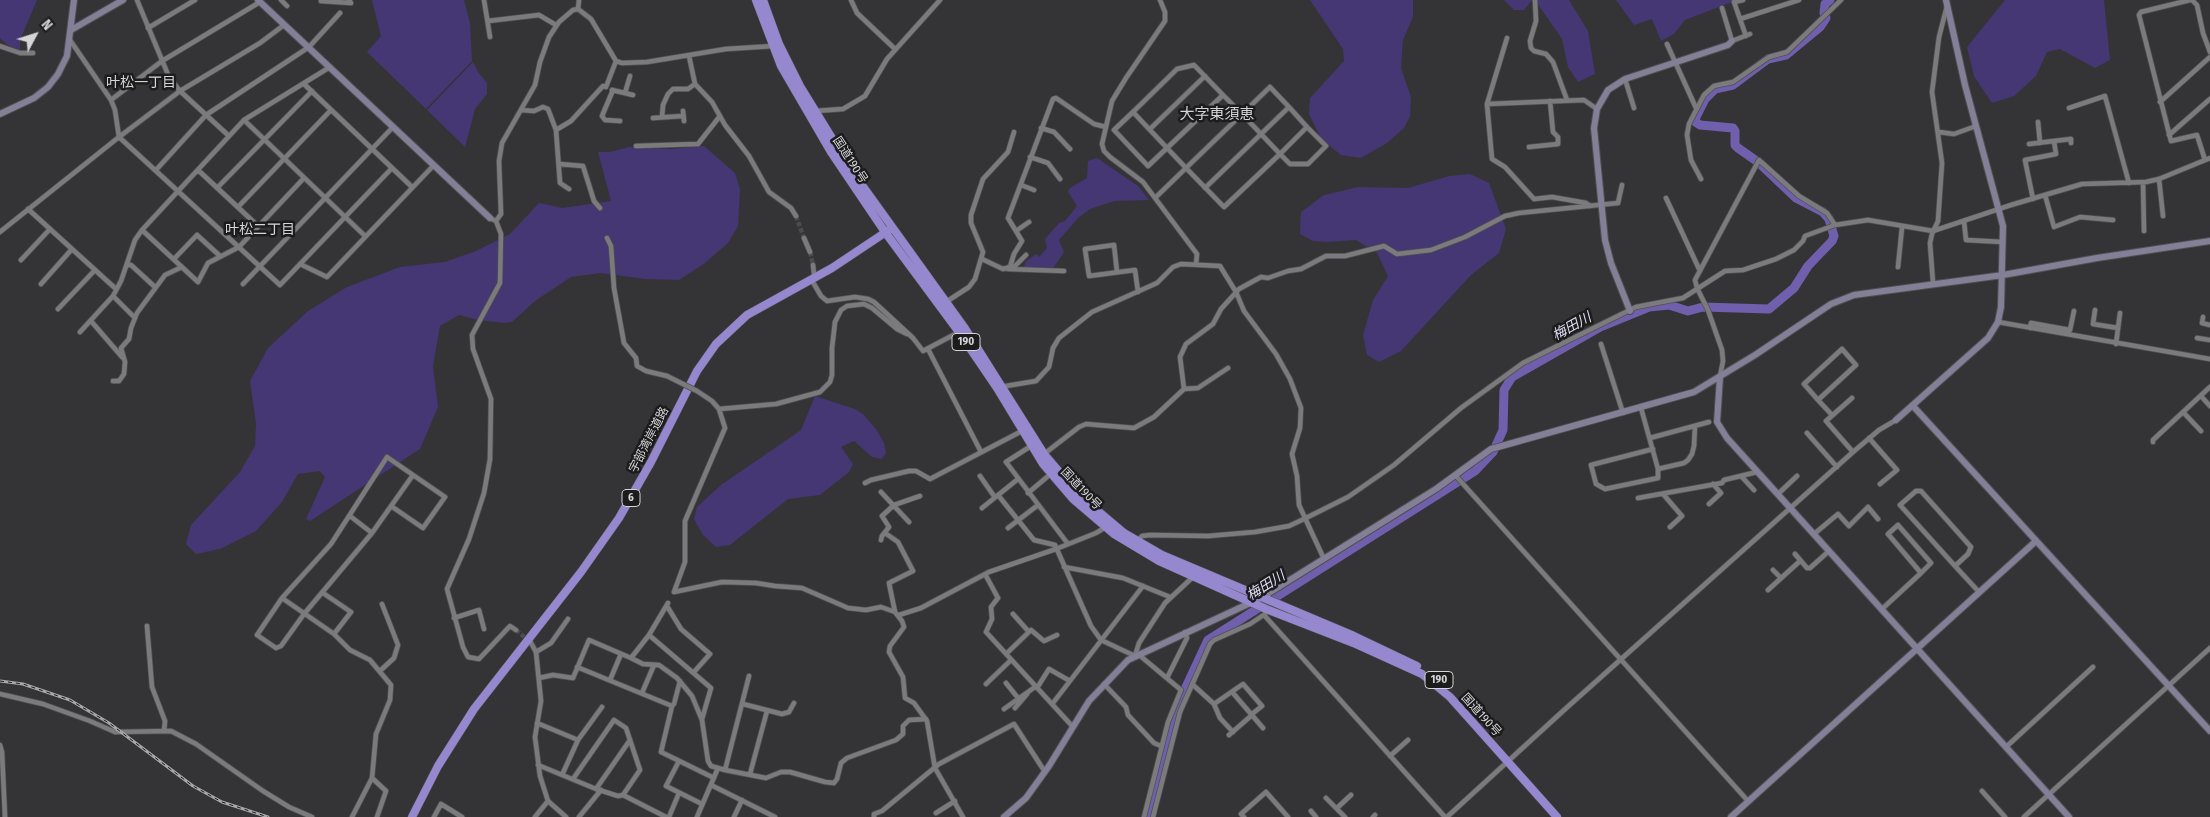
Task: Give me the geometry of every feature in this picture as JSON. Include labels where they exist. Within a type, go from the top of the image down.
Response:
[{"type":"highway","name":"国道190号","points":[[756,0],[776,45],[814,111],[888,230],[946,302],[999,387],[1044,454],[1108,525],[1162,555],[1269,608],[1422,674],[1450,697],[1563,817]]},
{"type":"highway","name":"国道190号","points":[[764,0],[781,66],[816,128],[999,387],[1022,431],[1063,488],[1140,550],[1194,576],[1258,601]]},
{"type":"highway","name":"宇部湾岸道路","points":[[412,817],[442,760],[474,709],[581,572],[619,518],[651,462],[690,383],[716,344],[747,315],[832,268],[888,230]]},
{"type":"highway","name":"国道190号","points":[[1510,760],[1558,817]]},
{"type":"street","points":[[0,114],[26,103],[48,87],[62,67],[67,56],[70,40],[74,0]]},
{"type":"street","points":[[71,30],[123,0]]},
{"type":"street","points":[[137,0],[169,77],[180,92],[229,136]]},
{"type":"street","points":[[148,28],[195,0]]},
{"type":"street","points":[[281,0],[287,6]]},
{"type":"street","points":[[321,1],[351,3],[349,0]]},
{"type":"street","points":[[484,0],[490,37]]},
{"type":"street","points":[[851,0],[857,13],[895,49]]},
{"type":"street","points":[[814,111],[843,109],[858,102],[868,92],[881,67],[895,49],[940,0]]},
{"type":"street","points":[[1535,0],[1536,21],[1530,41],[1531,48],[1534,51],[1542,51],[1549,58],[1567,100]]},
{"type":"street","points":[[1630,311],[1611,263],[1605,240],[1594,128],[1597,109],[1608,90],[1625,80],[1728,45],[1732,41],[1748,35],[1734,2],[1743,0]]},
{"type":"street","points":[[1740,19],[1799,0]]},
{"type":"street","points":[[1701,179],[1691,160],[1687,145],[1688,124],[1704,96],[1714,86],[1733,82],[1768,57],[1787,52],[1841,0]]},
{"type":"street","points":[[2205,160],[2197,135],[2171,141],[2139,16],[2141,12],[2193,0],[2210,52]]},
{"type":"street","points":[[111,100],[162,61],[259,1],[493,220],[501,234],[500,284],[472,335],[473,349],[491,399],[490,459],[484,493],[469,539],[447,589],[454,618],[468,657],[479,659],[484,656],[510,626],[516,630]]},
{"type":"street","points":[[1161,1],[1165,12],[1165,21],[1115,96],[1102,144],[1104,151],[1143,182],[1156,198],[1197,254],[1196,264]]},
{"type":"street","points":[[1153,817],[1161,746],[1176,710],[1192,684],[1210,644],[1269,608],[1390,756],[1446,817],[1853,452],[1869,438],[1896,420],[1988,338],[1998,322],[2001,307],[2004,242],[2000,210],[1976,126],[1947,2]]},
{"type":"street","points":[[1933,283],[1930,252],[1933,231],[1938,221],[1941,175],[1939,132],[1932,92],[1933,72],[1947,2]]},
{"type":"street","points":[[493,220],[501,214],[501,148],[506,135],[535,85],[546,43],[556,25],[578,3],[591,19],[616,61],[628,64],[726,49],[776,45]]},
{"type":"street","points":[[1722,8],[1732,41]]},
{"type":"street","points":[[156,170],[206,116],[309,47],[340,13]]},
{"type":"street","points":[[488,21],[539,15],[556,25]]},
{"type":"street","points":[[0,232],[180,92],[260,43],[284,25]]},
{"type":"street","points":[[1507,38],[1487,104],[1492,159],[1505,167],[1534,199],[1552,197],[1586,203],[1590,206]]},
{"type":"street","points":[[70,40],[111,100],[115,110],[120,137],[280,285],[392,168]]},
{"type":"street","points":[[1667,44],[1696,108]]},
{"type":"street","points":[[0,46],[20,53],[33,54]]},
{"type":"street","points":[[689,56],[695,84],[712,102],[749,156],[769,192],[792,208],[796,216]]},
{"type":"street","points":[[2160,102],[2210,57]]},
{"type":"street","points":[[606,87],[616,61]]},
{"type":"street","points":[[1156,198],[1186,168],[1242,114],[1270,87],[1326,146],[1308,164],[1290,164],[1242,114],[1194,65],[1177,70],[1114,130],[1148,166],[1223,95]]},
{"type":"street","points":[[80,332],[113,296],[142,230],[244,120],[330,67]]},
{"type":"street","points":[[625,93],[630,76]]},
{"type":"street","points":[[1150,129],[1205,76]]},
{"type":"street","points":[[1625,80],[1634,108]]},
{"type":"street","points":[[304,84],[412,187]]},
{"type":"street","points":[[662,117],[663,105],[668,94],[673,89],[688,89],[695,84]]},
{"type":"street","points":[[556,130],[571,121],[603,86],[633,95]]},
{"type":"street","points":[[613,90],[602,116],[605,120],[620,121]]},
{"type":"street","points":[[217,188],[312,91]]},
{"type":"street","points":[[2069,108],[2105,96],[2129,183]]},
{"type":"street","points":[[1010,269],[1014,254],[1022,241],[1008,218],[1051,102],[1056,98],[1094,124],[1106,127]]},
{"type":"street","points":[[2169,135],[2210,99]]},
{"type":"street","points":[[1487,104],[1584,100],[1597,109]]},
{"type":"street","points":[[1530,148],[1558,144],[1558,137],[1553,132],[1550,101]]},
{"type":"street","points":[[1205,188],[1289,107]]},
{"type":"street","points":[[520,110],[527,112],[545,108],[552,117],[556,130],[560,182],[569,189]]},
{"type":"street","points":[[238,207],[331,110]]},
{"type":"street","points":[[1133,112],[1224,207],[1308,126]]},
{"type":"street","points":[[653,118],[683,116]]},
{"type":"street","points":[[636,146],[698,144],[720,116]]},
{"type":"street","points":[[244,120],[365,236]]},
{"type":"street","points":[[2038,122],[2040,143]]},
{"type":"street","points":[[1939,132],[1954,134],[1976,126]]},
{"type":"street","points":[[243,284],[393,127]]},
{"type":"street","points":[[1041,128],[1054,132],[1070,149]]},
{"type":"street","points":[[946,302],[973,284],[982,258],[982,248],[972,226],[971,215],[982,179],[1008,152],[1014,132]]},
{"type":"street","points":[[2029,144],[2071,139],[2071,143]]},
{"type":"street","points":[[2054,141],[2056,154]]},
{"type":"street","points":[[2033,198],[2025,160],[2062,153]]},
{"type":"street","points":[[1030,157],[1048,163],[1060,179]]},
{"type":"street","points":[[1137,541],[1142,536],[1150,535],[1208,536],[1255,532],[1288,526],[1304,519],[1348,497],[1394,465],[1461,408],[1523,363],[1591,328],[1646,304],[1682,298],[1725,271],[1743,270],[1776,259],[1794,250],[1806,236],[1833,225],[1868,220],[1933,231],[2082,184],[2129,183],[2159,179],[2210,158]]},
{"type":"street","points":[[1833,225],[1828,213],[1790,189],[1758,162],[1695,280],[1696,288],[1722,350],[1723,361],[1717,415],[1720,429],[2069,817]]},
{"type":"street","points":[[559,164],[583,166],[594,201],[600,208]]},
{"type":"street","points":[[300,264],[327,276],[434,165]]},
{"type":"street","points":[[198,170],[258,226]]},
{"type":"street","points":[[142,230],[198,282],[206,264],[239,247],[304,178]]},
{"type":"street","points":[[2159,179],[2163,216]]},
{"type":"street","points":[[2143,182],[2144,231]]},
{"type":"street","points":[[1021,185],[1034,190]]},
{"type":"street","points":[[1184,389],[1180,357],[1186,344],[1213,324],[1221,309],[1236,292],[1261,278],[1268,278],[1300,269],[1326,256],[1345,256],[1384,246],[1397,254],[1426,250],[1465,237],[1505,216],[1561,207],[1618,203],[1622,185]]},
{"type":"street","points":[[2045,195],[2054,227],[2080,217],[2113,220]]},
{"type":"street","points":[[1666,198],[1700,271]]},
{"type":"street","points":[[28,209],[116,289]]},
{"type":"street","points":[[1964,221],[1966,240],[2004,242]]},
{"type":"street","points":[[1016,230],[1028,222]]},
{"type":"street","points":[[1898,267],[1902,227]]},
{"type":"street","points":[[21,260],[50,229]]},
{"type":"street","points":[[174,259],[197,235],[220,256]]},
{"type":"street","points":[[607,238],[611,246],[614,288],[624,343],[634,354],[637,366],[646,371],[667,376],[697,391],[719,409],[725,428],[685,521],[685,562],[674,592],[722,582],[756,583],[802,588],[848,608],[866,610],[881,607],[897,613],[928,604],[985,574],[1056,549],[1108,525]]},
{"type":"street","points":[[804,238],[810,252]]},
{"type":"street","points":[[1005,817],[1021,804],[1045,772],[1089,702],[1120,667],[1137,655],[1185,632],[1258,601],[1436,489],[1459,480],[1491,449],[1694,392],[1836,302],[1854,295],[2003,275],[2097,258],[2210,241]]},
{"type":"street","points":[[1117,272],[1114,245],[1085,249],[1089,276],[1135,270],[1138,292]]},
{"type":"street","points":[[41,284],[72,249]]},
{"type":"street","points":[[1010,269],[1026,255]]},
{"type":"street","points":[[982,258],[997,267],[1064,271]]},
{"type":"street","points":[[127,264],[155,287]]},
{"type":"street","points":[[999,387],[1036,381],[1049,367],[1053,348],[1065,332],[1092,312],[1157,283],[1173,267],[1181,264],[1220,266],[1236,292],[1244,311],[1276,354],[1290,379],[1301,408],[1300,428],[1292,454],[1297,476],[1299,505],[1324,559]]},
{"type":"street","points":[[813,265],[814,274]]},
{"type":"street","points":[[113,381],[118,381],[122,377],[125,362],[121,348],[129,339],[135,318],[155,287],[168,274],[182,267]]},
{"type":"street","points":[[58,309],[95,270]]},
{"type":"street","points":[[814,284],[821,296],[827,301],[854,297],[868,299],[899,324],[923,351],[959,332]]},
{"type":"street","points":[[113,296],[135,318]]},
{"type":"street","points":[[719,409],[776,404],[820,392],[830,382],[835,322],[841,310],[847,306],[864,304],[872,308],[897,329],[908,334]]},
{"type":"street","points":[[2095,310],[2093,324],[2118,328]]},
{"type":"street","points":[[2030,328],[2031,323],[2070,330],[2074,311]]},
{"type":"street","points":[[2116,344],[2120,313]]},
{"type":"street","points":[[2203,317],[2202,323],[2210,324]]},
{"type":"street","points":[[91,320],[124,359]]},
{"type":"street","points":[[1998,322],[2210,359]]},
{"type":"street","points":[[2197,338],[2210,340]]},
{"type":"street","points":[[1601,344],[1623,413]]},
{"type":"street","points":[[928,349],[982,452]]},
{"type":"street","points":[[1818,400],[1856,365],[1842,349],[1804,384],[1818,400],[1832,415]]},
{"type":"street","points":[[1044,454],[1079,427],[1086,424],[1134,428],[1154,417],[1184,389],[1198,388],[1228,368]]},
{"type":"street","points":[[2153,442],[2210,387]]},
{"type":"street","points":[[2201,396],[2210,406]]},
{"type":"street","points":[[1852,398],[1826,421],[1853,452]]},
{"type":"street","points":[[1912,406],[2210,732]]},
{"type":"street","points":[[1641,408],[1653,449],[1659,475],[1655,480],[1605,490],[1596,484],[1591,465],[1653,449]]},
{"type":"street","points":[[2183,412],[2201,431]]},
{"type":"street","points":[[1650,438],[1708,422]]},
{"type":"street","points":[[1658,469],[1684,463],[1688,460],[1692,454],[1695,426]]},
{"type":"street","points":[[865,483],[910,471],[916,471],[930,479],[989,450],[1022,431]]},
{"type":"street","points":[[1807,433],[1837,468]]},
{"type":"street","points":[[1869,438],[1897,470],[1880,484]]},
{"type":"street","points":[[1032,446],[1006,462],[1068,544]]},
{"type":"street","points":[[391,506],[423,528],[445,496],[387,457],[330,544],[282,598],[258,635],[276,648],[281,646],[304,614],[372,533],[391,506],[413,475]]},
{"type":"street","points":[[1638,498],[1713,484],[1757,472]]},
{"type":"street","points":[[980,476],[1034,540],[1054,545],[1091,626],[1102,640],[1137,655],[1181,690],[1156,787],[1144,817]]},
{"type":"street","points":[[1741,476],[1754,490]]},
{"type":"street","points":[[1778,494],[1797,476]]},
{"type":"street","points":[[1028,492],[1047,477]]},
{"type":"street","points":[[982,508],[1018,479]]},
{"type":"street","points":[[1459,480],[1748,801]]},
{"type":"street","points":[[1709,504],[1721,493],[1713,484]]},
{"type":"street","points":[[1955,566],[1968,554],[1970,547],[1921,491],[1916,491],[1900,505],[1955,566],[1979,592]]},
{"type":"street","points":[[881,492],[909,522]]},
{"type":"street","points":[[1663,494],[1682,516],[1670,527]]},
{"type":"street","points":[[881,540],[889,527],[882,516],[894,505],[920,496]]},
{"type":"street","points":[[1008,528],[1038,505]]},
{"type":"street","points":[[1814,534],[1838,514],[1849,526],[1868,507],[1878,518]]},
{"type":"street","points":[[350,516],[372,533]]},
{"type":"street","points":[[1882,609],[1921,573],[1931,563],[1898,526],[1888,534],[1921,573]]},
{"type":"street","points":[[885,532],[898,542],[913,571],[889,583],[897,613],[904,627],[890,646],[890,652],[903,677],[905,698],[914,704],[926,719],[936,768],[963,817]]},
{"type":"street","points":[[1731,817],[2036,541]]},
{"type":"street","points":[[1795,554],[1807,568],[1810,568],[1829,551]]},
{"type":"street","points":[[1768,590],[1800,561]]},
{"type":"street","points":[[1064,567],[1123,578],[1170,597]]},
{"type":"street","points":[[1773,570],[1781,578]]},
{"type":"street","points":[[985,574],[998,598],[991,607],[992,619],[986,632],[1035,688],[1053,703],[1061,716],[1073,727]]},
{"type":"street","points":[[1137,655],[1138,643],[1170,597],[1194,576]]},
{"type":"street","points":[[1053,703],[1143,586]]},
{"type":"street","points":[[322,592],[351,612],[334,634]]},
{"type":"street","points":[[282,598],[334,634],[350,650],[370,660],[389,680],[392,690],[376,734],[372,778],[352,817]]},
{"type":"street","points":[[381,670],[394,658],[398,645],[382,604]]},
{"type":"street","points":[[631,658],[649,635],[668,604],[681,629],[710,654],[694,672]]},
{"type":"street","points":[[454,618],[478,610],[484,629]]},
{"type":"street","points":[[1013,614],[1029,632]]},
{"type":"street","points":[[536,652],[552,642],[568,619]]},
{"type":"street","points":[[147,626],[152,687],[165,721],[164,731]]},
{"type":"street","points":[[1006,654],[1029,632],[1034,631],[1044,641],[1057,635]]},
{"type":"street","points":[[1167,678],[1187,638],[1185,632]]},
{"type":"street","points":[[649,635],[711,688],[702,720]]},
{"type":"street","points":[[539,678],[553,675],[573,678],[589,640],[643,664],[666,669],[680,681],[692,696],[702,720],[708,761],[711,766],[766,778],[781,772],[790,772],[834,783],[837,779],[841,763],[847,758],[896,740],[903,734],[903,726],[908,720],[926,719]]},
{"type":"street","points":[[530,641],[536,652],[541,700],[536,737],[538,765],[543,790],[548,801],[566,817]]},
{"type":"street","points":[[2024,817],[2210,648]]},
{"type":"street","points":[[610,680],[621,654]]},
{"type":"street","points":[[986,684],[1011,660]]},
{"type":"street","points":[[642,693],[654,665]]},
{"type":"street","points":[[577,667],[672,706]]},
{"type":"street","points":[[2006,747],[2093,667]]},
{"type":"street","points":[[1014,708],[1035,688],[1049,669],[1070,681]]},
{"type":"street","points":[[725,770],[749,676]]},
{"type":"street","points":[[680,681],[661,752],[714,778]]},
{"type":"street","points":[[1006,683],[1018,698]]},
{"type":"street","points":[[1104,684],[1126,707],[1128,715],[1154,743],[1161,746]]},
{"type":"street","points":[[1192,684],[1214,704],[1220,718],[1231,734],[1262,706],[1243,684],[1214,704]]},
{"type":"street","points":[[1004,709],[1035,688]]},
{"type":"street","points":[[1233,692],[1263,728]]},
{"type":"street","points":[[0,694],[42,704],[115,732],[171,731],[184,736],[289,807],[312,817]]},
{"type":"street","points":[[743,704],[782,714],[789,712],[794,703]]},
{"type":"street","points":[[562,775],[578,740],[602,707]]},
{"type":"street","points":[[750,774],[767,711]]},
{"type":"street","points":[[573,779],[614,720],[626,728],[640,770],[623,795]]},
{"type":"street","points":[[537,723],[578,740]]},
{"type":"street","points":[[874,817],[874,814],[882,811],[921,778],[946,760],[1014,724],[1045,772]]},
{"type":"street","points":[[579,817],[630,740]]},
{"type":"street","points":[[1390,756],[1408,740]]},
{"type":"street","points":[[0,745],[6,817]]},
{"type":"street","points":[[678,761],[666,786],[702,804]]},
{"type":"street","points":[[538,765],[599,789],[623,795],[667,817],[679,793]]},
{"type":"street","points":[[697,817],[718,768]]},
{"type":"street","points":[[372,778],[386,791],[377,817]]},
{"type":"street","points":[[710,786],[774,817]]},
{"type":"street","points":[[1982,791],[2005,817]]},
{"type":"street","points":[[1244,817],[1241,814],[1266,792],[1288,817]]},
{"type":"street","points":[[1338,808],[1352,795]]},
{"type":"street","points":[[1326,798],[1345,817]]},
{"type":"street","points":[[734,817],[742,800]]},
{"type":"street","points":[[535,817],[548,801]]},
{"type":"street","points":[[936,813],[955,802]]},
{"type":"street","points":[[434,817],[441,804],[462,817]]},
{"type":"street","points":[[1311,811],[1316,817]]},
{"type":"shaded area","points":[[0,0],[37,0],[20,40],[20,51],[6,44],[0,38]]},
{"type":"shaded area","points":[[372,0],[464,0],[470,23],[472,61],[426,109],[367,52],[381,36]]},
{"type":"shaded area","points":[[1310,0],[1413,0],[1413,17],[1403,40],[1401,68],[1411,97],[1410,117],[1404,128],[1387,143],[1361,158],[1341,155],[1322,140],[1309,114],[1310,98],[1344,61],[1343,49]]},
{"type":"shaded area","points":[[1504,0],[1532,0],[1524,10],[1514,10]]},
{"type":"shaded area","points":[[1535,0],[1569,0],[1588,31],[1595,74],[1578,82],[1568,67],[1562,39]]},
{"type":"shaded area","points":[[1616,0],[1737,0],[1685,20],[1674,34],[1661,41],[1652,19],[1634,25]]},
{"type":"shaded area","points":[[2005,0],[2104,0],[2110,60],[2095,68],[2060,49],[2047,52],[2036,76],[2014,96],[1992,103],[1974,76],[1967,47]]},
{"type":"shaded area","points":[[473,62],[487,83],[487,94],[475,109],[465,147],[427,110]]},
{"type":"shaded area","points":[[704,146],[735,173],[740,189],[738,226],[728,243],[705,263],[679,280],[646,279],[600,273],[571,277],[535,301],[512,322],[478,320],[459,315],[440,326],[433,366],[438,407],[420,449],[310,521],[306,519],[325,477],[320,471],[298,474],[282,502],[256,531],[220,549],[196,554],[186,544],[191,525],[240,472],[255,446],[256,424],[250,381],[268,348],[308,311],[347,287],[400,267],[445,262],[476,251],[510,234],[539,203],[562,208],[611,201],[598,152],[610,152],[629,147],[672,149]]},
{"type":"shaded area","points":[[1097,158],[1138,186],[1149,200],[1114,201],[1090,209],[1078,218],[1059,240],[1064,252],[1054,267],[1042,270],[1024,267],[1026,261],[1036,254],[1039,257],[1047,248],[1045,239],[1059,223],[1065,221],[1077,206],[1068,192],[1070,188],[1087,178],[1088,161]]},
{"type":"shaded area","points":[[1470,174],[1489,183],[1506,229],[1499,253],[1471,275],[1401,351],[1379,362],[1367,355],[1363,335],[1373,300],[1388,276],[1377,253],[1356,240],[1313,241],[1300,234],[1301,212],[1324,195],[1358,187],[1408,188],[1449,176]]},
{"type":"shaded area","points":[[815,396],[855,409],[864,415],[876,429],[884,443],[886,453],[882,459],[872,457],[854,441],[841,447],[853,464],[849,472],[820,495],[788,499],[730,545],[716,547],[703,535],[694,519],[697,507],[721,485],[801,430]]},
{"type":"waterway","name":"梅田川","points":[[1148,817],[1180,700],[1208,640],[1475,471],[1493,452],[1503,430],[1504,390],[1512,377],[1600,327],[1649,307],[1669,305],[1688,311],[1703,307],[1769,309],[1794,288],[1808,266],[1832,241],[1834,236],[1829,219],[1823,212],[1796,198],[1758,162],[1738,148],[1735,145],[1735,131],[1733,128],[1700,125],[1694,121],[1705,99],[1715,89],[1733,85],[1768,59],[1786,55],[1820,27],[1826,18],[1824,13],[1825,4],[1830,0]]},
{"type":"tunnel","points":[[796,216],[804,238]]},
{"type":"tunnel","points":[[810,252],[813,265]]},
{"type":"tunnel","points":[[516,630],[528,640]]},
{"type":"railway","points":[[0,681],[23,684],[70,700],[109,723],[193,786],[222,802],[268,817]]},
{"type":"district","name":"叶松一丁目","points":[[141,83]]},
{"type":"district","name":"大字東須恵","points":[[1217,115]]},
{"type":"district","name":"叶松二丁目","points":[[260,230]]}]
